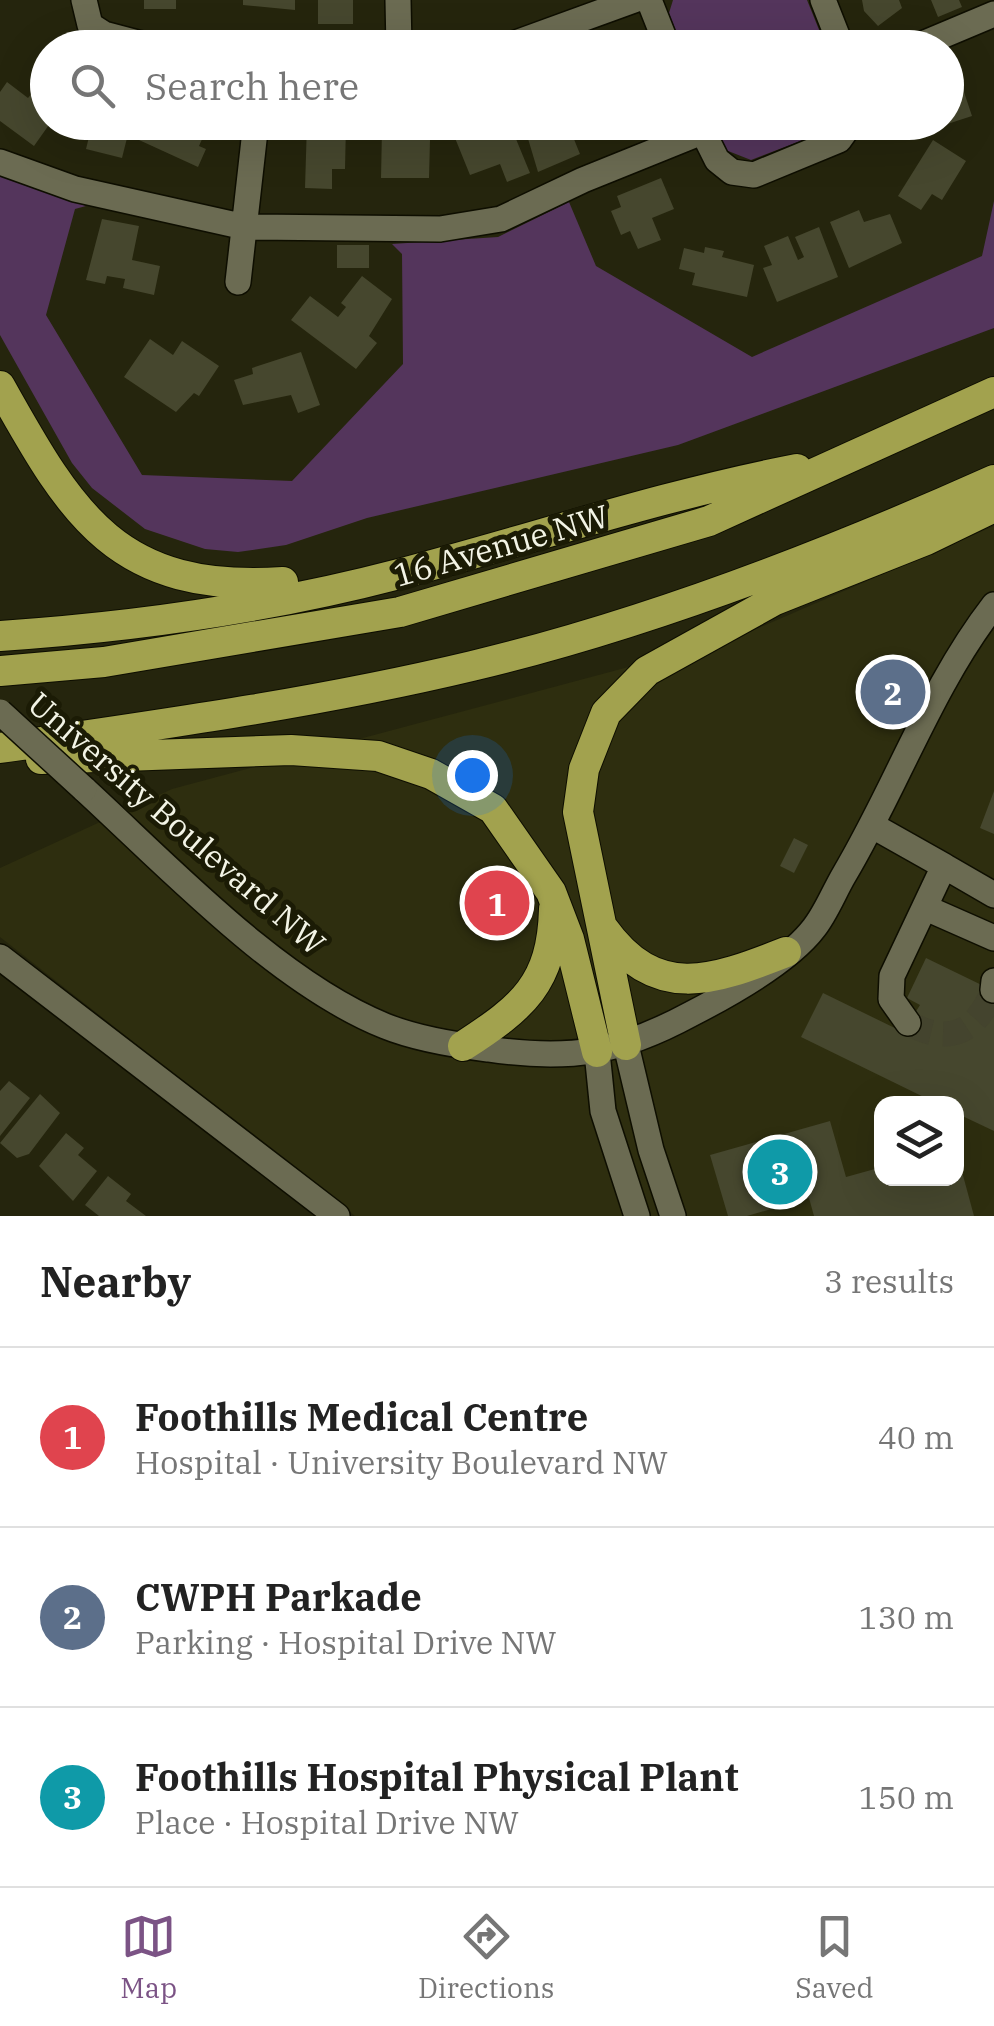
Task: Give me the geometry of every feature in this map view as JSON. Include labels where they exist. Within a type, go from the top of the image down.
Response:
[{"type":"highway","points":[[0,386],[50,476],[102,536],[132,557],[177,577],[241,585],[395,575]]},
{"type":"highway","name":"16 Avenue NW","points":[[0,671],[104,662],[400,612],[710,521],[994,392]]},
{"type":"highway","points":[[0,636],[133,624],[395,575],[726,482],[849,459]]},
{"type":"highway","points":[[0,748],[184,722],[473,666],[724,590],[994,480]]},
{"type":"highway","points":[[611,1049],[597,921],[578,812],[584,769],[606,713],[647,670],[775,600],[926,540],[994,507]]},
{"type":"highway","points":[[0,761],[291,750],[378,756],[431,774],[493,810],[554,900],[611,1049]]},
{"type":"highway","points":[[462,1046],[520,1005],[542,979],[554,929],[554,900]]},
{"type":"highway","points":[[597,921],[636,966],[679,979],[706,979],[786,952]]},
{"type":"street","points":[[84,0],[90,24],[98,30]]},
{"type":"street","points":[[398,0],[398,30]]},
{"type":"street","points":[[552,30],[634,0]]},
{"type":"street","points":[[649,0],[661,30]]},
{"type":"street","points":[[823,0],[835,30]]},
{"type":"street","points":[[956,30],[994,14]]},
{"type":"street","points":[[238,282],[254,140]]},
{"type":"street","points":[[0,162],[74,189],[245,227],[440,229],[502,220],[671,140]]},
{"type":"street","points":[[707,140],[717,160],[732,172],[754,175],[839,140]]},
{"type":"street","points":[[611,1049],[742,988],[814,930],[873,826],[961,651],[994,605]]},
{"type":"street","name":"University Boulevard NW","points":[[0,712],[250,938],[330,996],[386,1026],[462,1046],[539,1056],[611,1049]]},
{"type":"street","points":[[873,826],[994,895]]},
{"type":"street","points":[[908,1022],[890,999],[892,976],[944,866]]},
{"type":"street","points":[[926,908],[994,938]]},
{"type":"street","points":[[0,957],[337,1216]]},
{"type":"street","points":[[993,990],[994,981]]},
{"type":"street","points":[[611,1049],[603,1110],[637,1216]]},
{"type":"street","points":[[611,1049],[642,1118],[673,1216]]},
{"type":"shaded area","points":[[673,0],[807,0],[819,30],[676,30],[669,13]]},
{"type":"shaded area","points":[[719,140],[803,140],[751,160],[723,149]]},
{"type":"shaded area","points":[[0,175],[86,206],[75,209],[46,315],[142,475],[292,481],[403,364],[402,254],[392,244],[498,237],[569,202],[596,266],[752,357],[982,256],[994,201],[994,328],[678,445],[367,518],[286,545],[238,552],[205,549],[145,529],[92,488],[72,463],[0,335]]},
{"type":"shaded area","points":[[994,526],[994,1216],[355,1216],[0,937],[0,868],[172,789],[733,639]]},
{"type":"building","points":[[144,0],[176,0],[176,9],[144,9]]},
{"type":"building","points":[[243,0],[295,0],[295,10],[243,5]]},
{"type":"building","points":[[318,0],[353,0],[353,24],[318,24]]},
{"type":"building","points":[[862,0],[899,0],[902,8],[878,26],[864,11]]},
{"type":"building","points":[[931,0],[959,0],[962,7],[938,17]]},
{"type":"building","points":[[7,82],[28,98],[30,96],[30,140],[38,140],[34,146],[0,121],[0,92]]},
{"type":"building","points":[[964,92],[972,116],[964,119]]},
{"type":"building","points":[[88,140],[126,140],[122,158],[86,149]]},
{"type":"building","points":[[139,140],[202,140],[199,146],[206,149],[198,167]]},
{"type":"building","points":[[306,140],[346,140],[345,169],[332,169],[332,189],[305,188]]},
{"type":"building","points":[[382,140],[430,140],[429,178],[381,178]]},
{"type":"building","points":[[456,140],[516,140],[530,173],[507,182],[500,164],[470,175]]},
{"type":"building","points":[[528,140],[574,140],[580,154],[538,172]]},
{"type":"building","points":[[933,140],[966,161],[942,200],[932,194],[921,210],[898,196]]},
{"type":"building","points":[[661,178],[674,209],[652,218],[661,240],[638,249],[630,231],[621,235],[611,211],[621,207],[617,196]]},
{"type":"building","points":[[859,210],[864,222],[890,214],[902,243],[849,268],[830,222]]},
{"type":"building","points":[[102,219],[139,226],[132,260],[160,266],[154,295],[123,288],[125,279],[107,276],[105,284],[86,280]]},
{"type":"building","points":[[819,227],[838,277],[777,302],[763,268],[772,265],[764,246],[788,236],[798,260],[804,257],[795,237]]},
{"type":"building","points":[[337,245],[369,245],[369,268],[337,268]]},
{"type":"building","points":[[705,247],[724,251],[722,257],[754,265],[747,297],[692,285],[695,273],[679,269],[684,248],[704,253]]},
{"type":"building","points":[[362,276],[392,299],[369,336],[377,343],[356,369],[291,320],[310,296],[338,317],[346,307],[341,303]]},
{"type":"building","points":[[150,339],[173,355],[182,341],[219,366],[199,396],[194,393],[176,412],[124,377]]},
{"type":"building","points":[[301,352],[320,405],[298,413],[291,395],[243,405],[234,380],[253,374],[252,368]]},
{"type":"building","points":[[994,791],[994,834],[980,828]]},
{"type":"building","points":[[794,838],[808,845],[794,873],[780,866]]},
{"type":"building","points":[[926,958],[994,991],[994,1131],[964,1117],[964,1096],[922,1096],[801,1037],[823,993],[903,1032],[920,1005],[907,998]]},
{"type":"building","points":[[9,1081],[30,1098],[0,1136],[0,1091]]},
{"type":"building","points":[[40,1094],[60,1113],[29,1154],[17,1158],[0,1143]]},
{"type":"building","points":[[830,1121],[846,1177],[874,1169],[874,1186],[964,1186],[964,1179],[974,1216],[814,1216],[809,1198],[747,1216],[728,1216],[710,1155]]},
{"type":"building","points":[[66,1133],[84,1148],[78,1155],[97,1171],[73,1201],[39,1166]]},
{"type":"building","points":[[108,1176],[131,1194],[126,1201],[146,1216],[99,1216],[85,1205]]},
{"type":"tunnel","points":[[908,1023],[936,1033],[959,1031],[978,1017],[993,990]]},
{"type":"place","name":"CWPH Parkade","points":[[893,692]]},
{"type":"place","name":"Foothills Medical Centre","points":[[497,903]]},
{"type":"place","name":"Foothills Hospital Physical Plant","points":[[780,1172]]}]
